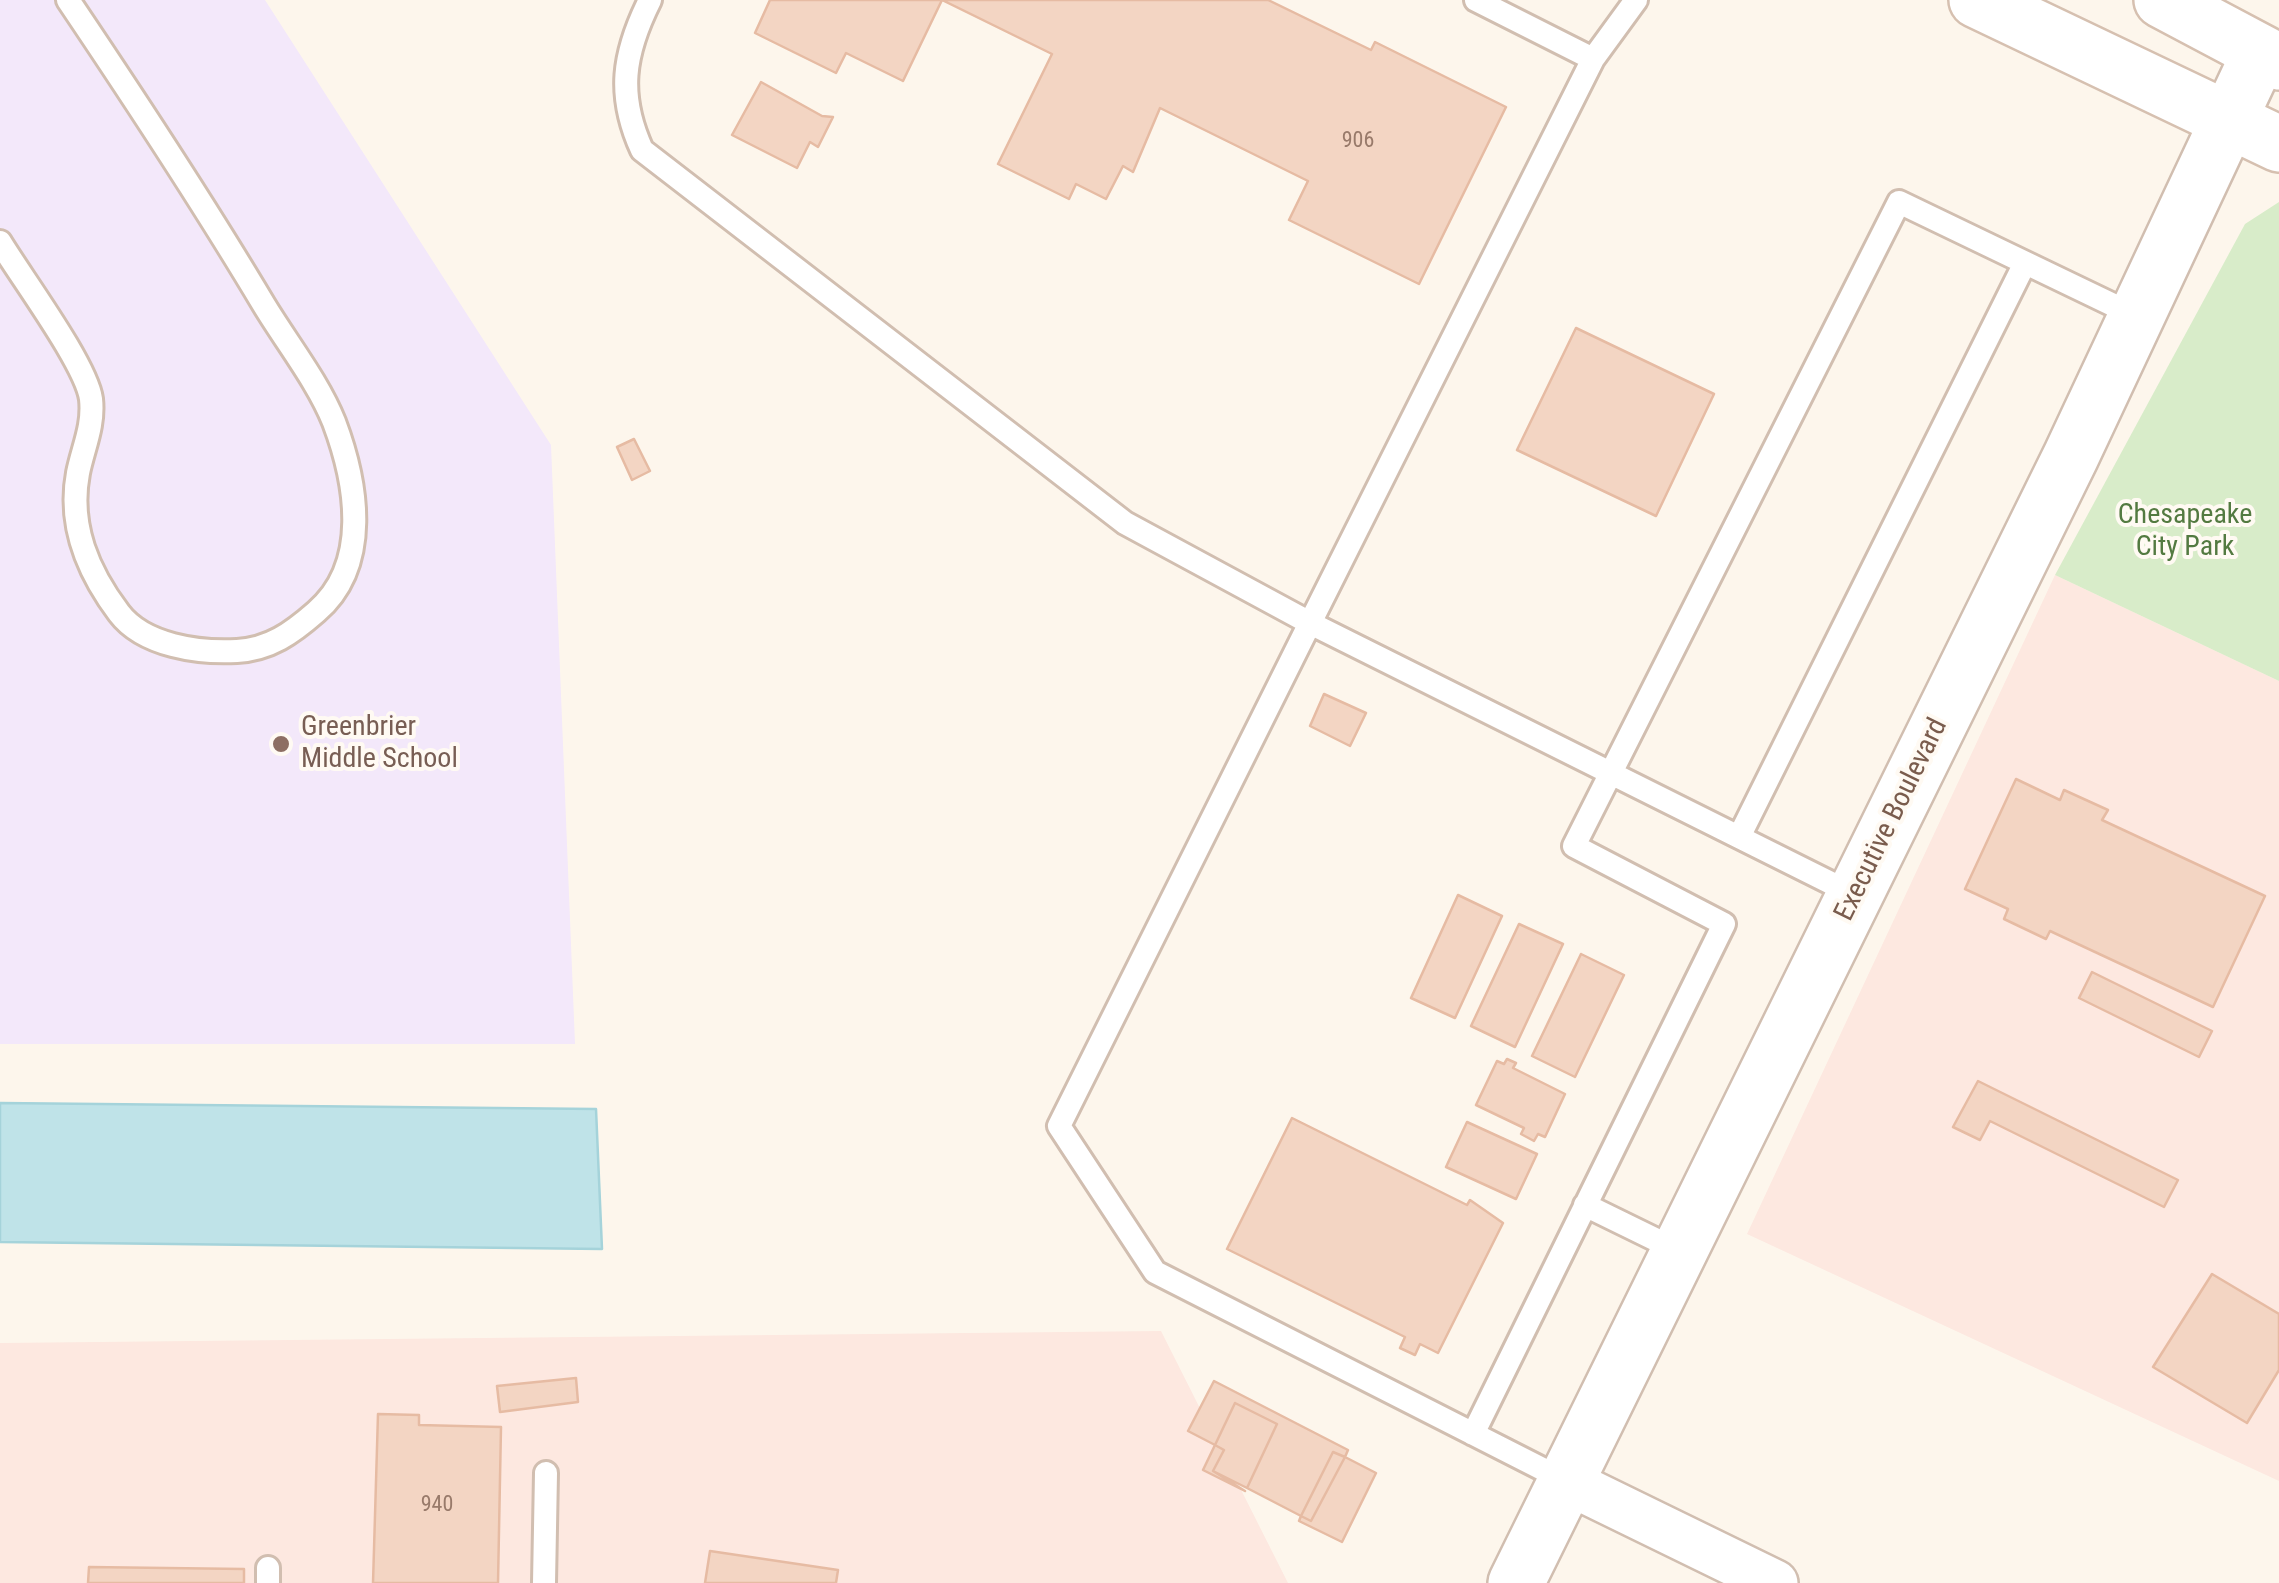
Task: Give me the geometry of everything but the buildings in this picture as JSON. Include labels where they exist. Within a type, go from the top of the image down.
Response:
[{"type":"street","points":[[1977,0],[2279,144]]},
{"type":"street","points":[[2162,0],[2270,58]]},
{"type":"street","name":"Executive Boulevard","points":[[1516,1583],[2137,316],[2227,122],[2270,58]]},
{"type":"street","points":[[1566,1481],[1776,1583]]},
{"type":"lane","points":[[0,242],[90,396],[90,432],[78,475],[76,527],[92,573],[122,618],[161,642],[206,652],[246,650],[286,639],[328,602],[348,570],[355,522],[349,474],[333,420],[186,176],[68,0]]},
{"type":"lane","points":[[650,0],[626,68],[626,115],[642,150],[1125,523],[1310,622],[1855,895]]},
{"type":"lane","points":[[1476,0],[1593,59]]},
{"type":"lane","points":[[1566,1481],[1155,1272],[1058,1126],[1593,59],[1636,0]]},
{"type":"lane","points":[[1473,1434],[1724,924],[1574,846],[1899,202],[2137,316]]},
{"type":"lane","points":[[1739,837],[2024,263]]},
{"type":"lane","points":[[1585,1205],[1679,1251]]},
{"type":"lane","points":[[544,1583],[546,1474]]},
{"type":"shaded area","name":"Greenbrier Middle School","points":[[0,0],[265,0],[551,445],[575,1044],[0,1044]]},
{"type":"shaded area","points":[[2055,575],[2279,681],[2279,1481],[1747,1234]]},
{"type":"shaded area","points":[[1161,1331],[1288,1583],[0,1583],[0,1343]]},
{"type":"green space","name":"Chesapeake City Park","points":[[2279,202],[2279,681],[2055,575],[2245,224]]},
{"type":"water","points":[[0,1103],[596,1109],[602,1249],[0,1242]]},
{"type":"place","name":"Greenbrier Middle School","points":[[281,744]]}]
